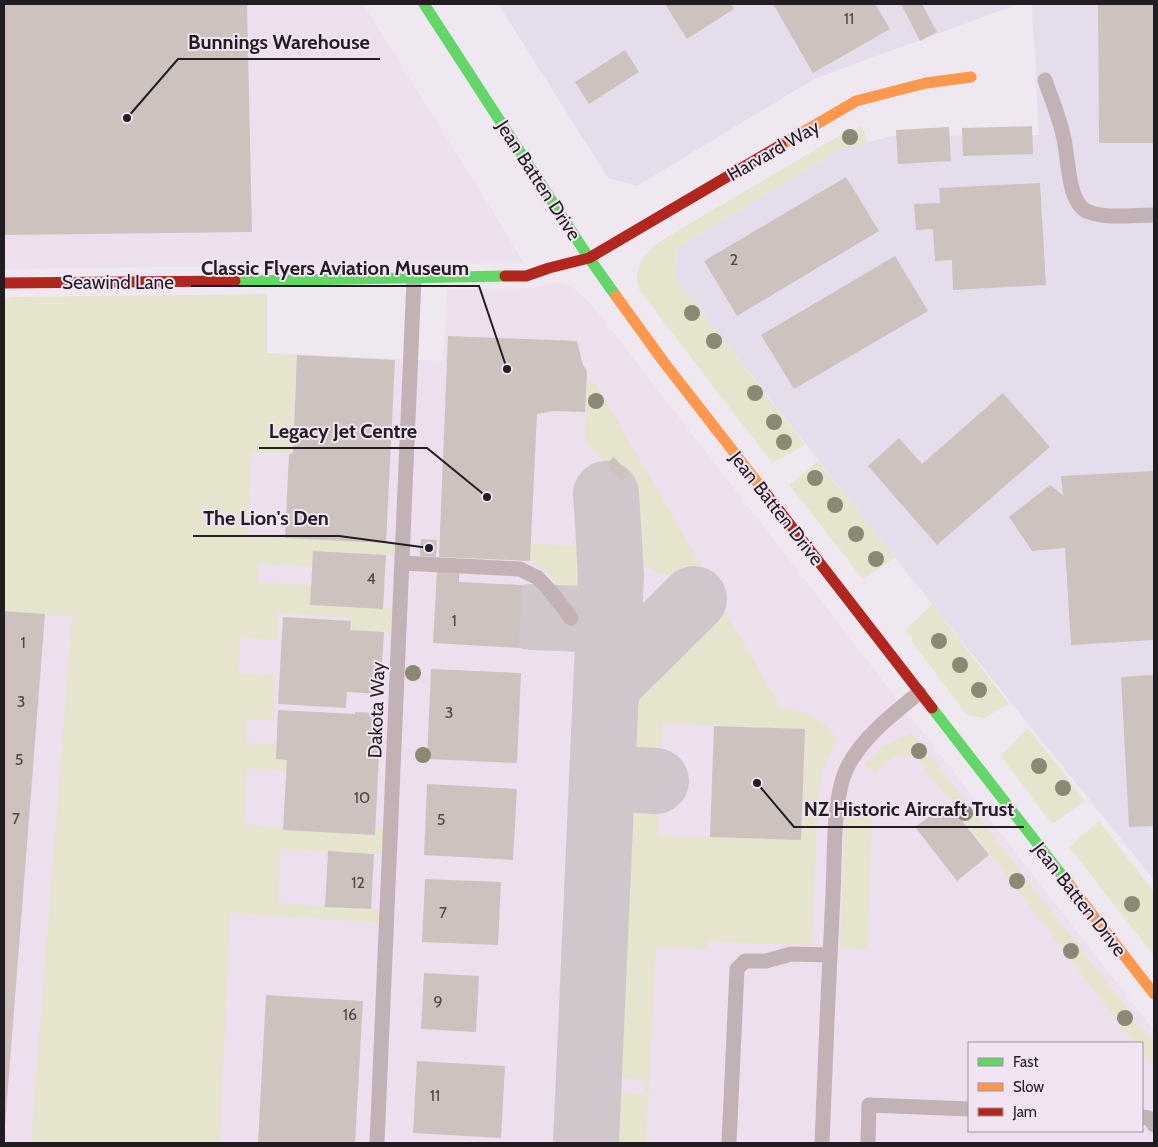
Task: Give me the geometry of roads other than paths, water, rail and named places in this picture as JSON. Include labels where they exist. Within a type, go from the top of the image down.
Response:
[{"type":"street","name":"Jean Batten Drive","points":[[424,4],[589,258],[662,360],[1154,994]]},
{"type":"street","name":"Harvard Way","points":[[589,258],[856,101],[926,83],[971,78]]},
{"type":"street","name":"Seawind Lane","points":[[4,283],[519,277],[589,258]]},
{"type":"lane","points":[[1045,80],[1064,136],[1068,168],[1074,192],[1083,209],[1107,215],[1154,215]]},
{"type":"lane","name":"Dakota Way","points":[[377,1143],[414,279]]},
{"type":"lane","points":[[402,563],[520,569],[538,578],[570,618]]},
{"type":"lane","points":[[822,1143],[838,802],[843,776],[853,757],[861,747],[919,693]]},
{"type":"lane","points":[[729,1143],[737,969],[742,962],[750,960],[772,960],[791,954],[830,955]]},
{"type":"lane","points":[[868,1143],[869,1105],[968,1109]]},
{"type":"lane","points":[[1143,1117],[1149,1118],[1154,1125]]},
{"type":"place","name":"Bunnings Warehouse","points":[[127,118]]},
{"type":"place","name":"Classic Flyers Aviation Museum","points":[[507,369]]},
{"type":"place","name":"Legacy Jet Centre","points":[[487,497]]},
{"type":"place","name":"The Lion's Den","points":[[429,548]]},
{"type":"place","name":"NZ Historic Aircraft Trust","points":[[757,783]]}]
